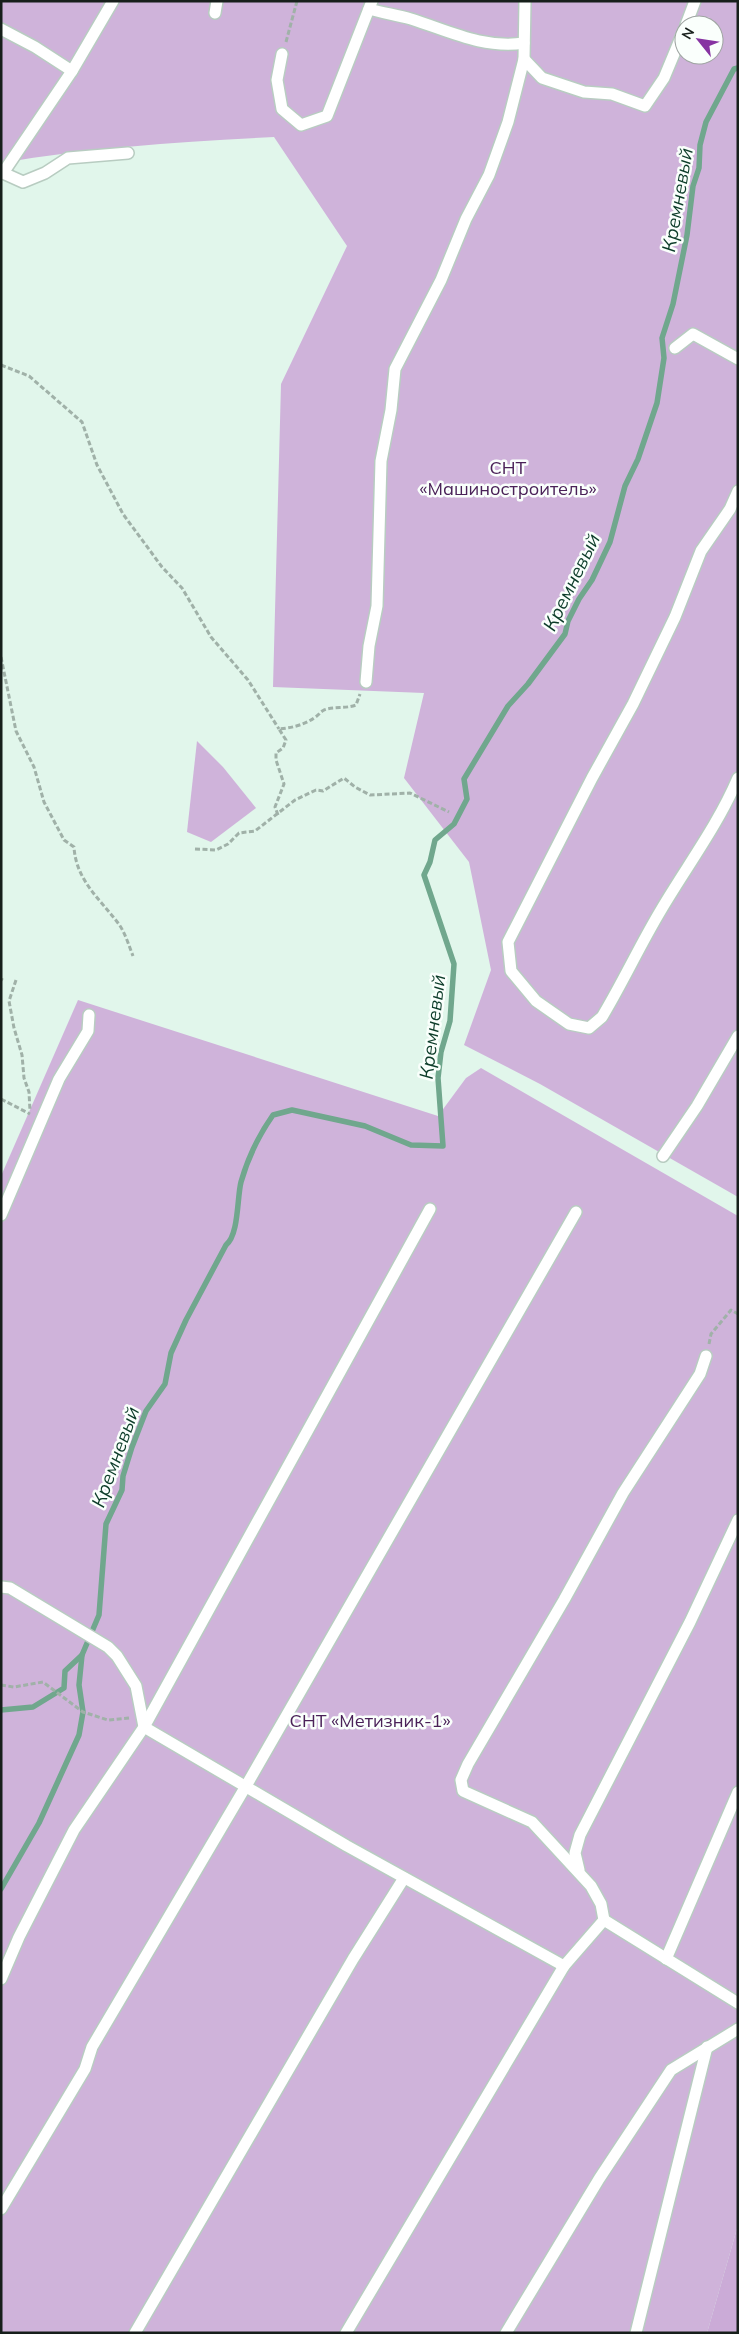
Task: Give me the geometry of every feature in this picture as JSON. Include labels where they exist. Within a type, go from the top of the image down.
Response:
[{"type":"lane","points":[[113,1],[72,70],[2,173],[23,182],[44,173],[68,158],[128,153]]},
{"type":"lane","points":[[214,13],[217,1]]},
{"type":"lane","points":[[366,682],[369,646],[377,606],[381,461],[392,410],[395,369],[441,280],[466,219],[490,175],[508,122],[524,59],[525,1]]},
{"type":"lane","points":[[690,15],[695,1]]},
{"type":"lane","points":[[282,54],[277,80],[282,109],[301,125],[327,116],[370,5],[461,36],[504,46],[524,43]]},
{"type":"lane","points":[[1,29],[72,70]]},
{"type":"lane","points":[[524,59],[542,78],[584,92],[612,94],[644,106],[664,78],[674,54]]},
{"type":"lane","points":[[675,348],[693,334],[738,359]]},
{"type":"lane","points":[[738,491],[730,509],[701,551],[675,617],[633,704],[592,778],[508,942],[512,972],[536,1001],[569,1024],[589,1028],[602,1017],[660,911],[732,793],[738,778]]},
{"type":"lane","points":[[1,1215],[59,1079],[88,1031],[89,1014]]},
{"type":"lane","points":[[663,1156],[697,1106],[738,1036]]},
{"type":"lane","points":[[1,1979],[31,1913],[74,1830],[143,1722],[430,1209]]},
{"type":"lane","points":[[1,2209],[85,2069],[92,2047],[246,1786],[576,1212]]},
{"type":"lane","points":[[706,1356],[700,1374],[623,1493],[555,1616],[468,1764],[462,1780],[463,1791],[532,1822],[591,1886],[601,1904],[604,1920],[738,2003]]},
{"type":"lane","points":[[578,1870],[574,1853],[580,1835],[686,1630],[738,1520]]},
{"type":"lane","points":[[1,1587],[10,1588],[108,1647],[117,1656],[136,1686],[143,1722],[246,1786],[404,1878],[564,1966]]},
{"type":"lane","points":[[666,1959],[738,1792]]},
{"type":"lane","points":[[136,2333],[353,1959],[404,1878]]},
{"type":"lane","points":[[346,2333],[564,1966],[604,1920]]},
{"type":"lane","points":[[506,2333],[599,2179],[671,2070],[738,2029]]},
{"type":"lane","points":[[636,2333],[707,2047]]},
{"type":"path","points":[[282,54],[297,1]]},
{"type":"path","points":[[1,365],[29,376],[82,422],[97,465],[123,514],[162,567],[182,588],[211,637],[248,680],[279,728],[286,740],[283,748],[276,753],[276,760],[284,784],[275,806],[278,814]]},
{"type":"path","points":[[1,657],[16,731],[34,767],[44,802],[64,840],[74,846],[74,858],[82,879],[119,924],[133,956]]},
{"type":"path","points":[[279,728],[291,728],[314,718],[323,710],[348,708],[356,704],[366,682]]},
{"type":"path","points":[[195,849],[216,850],[228,844],[239,833],[255,831],[295,800],[316,790],[323,790],[344,778],[355,787],[370,795],[410,793],[449,812]]},
{"type":"path","points":[[16,980],[9,1001],[22,1055],[24,1078],[29,1092],[30,1114]]},
{"type":"path","points":[[1,1099],[30,1114],[40,1122]]},
{"type":"path","points":[[706,1356],[711,1334],[731,1310],[738,1314]]},
{"type":"path","points":[[1,1685],[14,1687],[43,1682],[83,1712],[108,1720],[143,1722]]},
{"type":"green space","name":"СНТ «Машиностроитель»","points":[[1,1],[738,1],[738,1197],[540,1084],[464,1045],[491,970],[469,862],[404,778],[424,693],[273,687],[281,384],[347,246],[274,137],[171,143],[36,157],[1,163]]},
{"type":"green space","points":[[197,741],[223,767],[256,808],[211,842],[187,832]]},
{"type":"green space","name":"СНТ «Метизник-1»","points":[[78,1000],[438,1116],[466,1078],[481,1068],[738,1216],[738,2225],[707,2333],[1,2333],[1,1176]]},
{"type":"shaded area","points":[[738,2225],[738,2333],[707,2333]]},
{"type":"waterway","name":"Кремневый","points":[[1,1710],[33,1707],[64,1688],[65,1671],[82,1655],[99,1615],[106,1524],[122,1490],[123,1476],[132,1447],[146,1411],[165,1384],[171,1353],[186,1320],[233,1233],[241,1182],[247,1164],[263,1130],[273,1115],[292,1110],[365,1126],[411,1145],[443,1146],[438,1078],[441,1052],[450,1021],[454,964],[424,875],[430,862],[435,840],[454,824],[467,799],[464,779],[508,706],[528,684],[565,634],[568,621],[579,599],[592,580],[610,542],[625,486],[638,459],[657,403],[664,358],[662,338],[673,304],[687,235],[693,186],[699,168],[700,145],[706,122],[734,69],[738,68]]},
{"type":"waterway","points":[[1,1889],[39,1823],[79,1735],[83,1712],[79,1685],[82,1655]]}]
